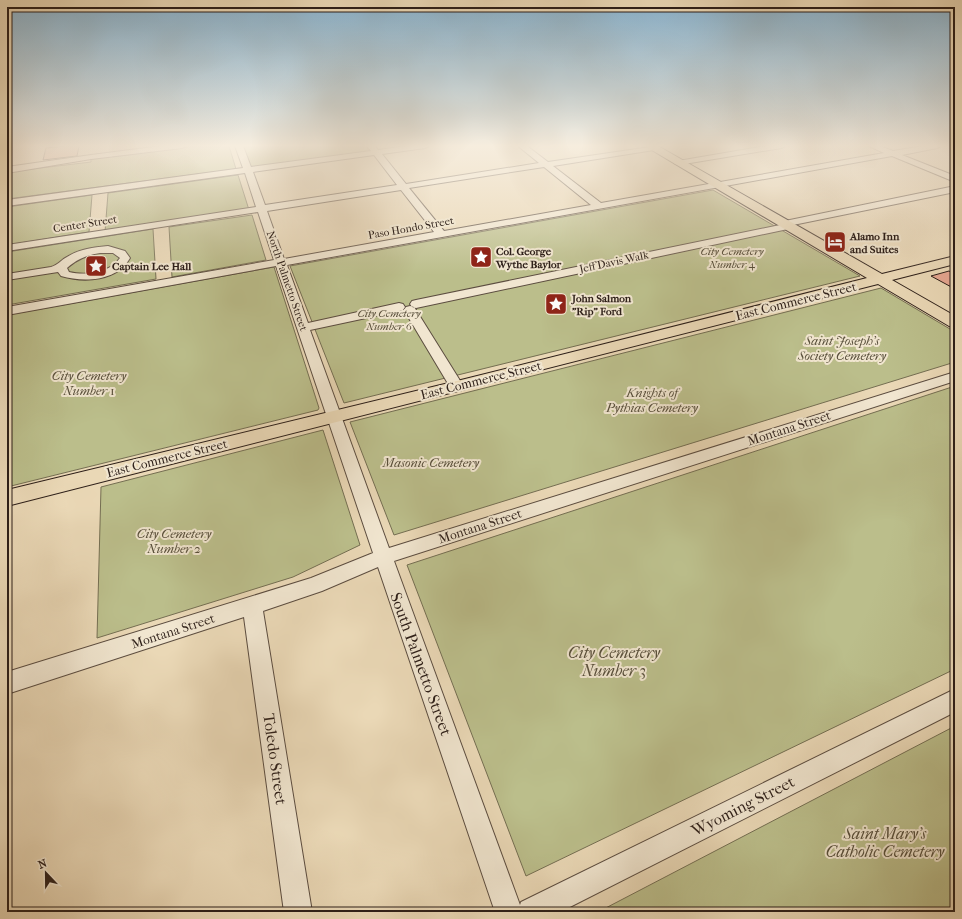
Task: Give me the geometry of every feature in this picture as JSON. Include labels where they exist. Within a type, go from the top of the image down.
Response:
[{"type":"main road","points":[[723,189],[955,323]]},
{"type":"main road","name":"East Commerce Street","points":[[7,498],[955,260]]},
{"type":"street","points":[[7,203],[110,189]]},
{"type":"street","name":"North Palmetto Street","points":[[254,189],[333,417]]},
{"type":"street","name":"Center Street","points":[[7,248],[392,189]]},
{"type":"street","points":[[405,189],[441,234]]},
{"type":"street","points":[[577,189],[599,206]]},
{"type":"street","name":"Paso Hondo Street","points":[[7,311],[701,189]]},
{"type":"street","name":"Jeff Davis Walk","points":[[303,328],[408,307],[955,189]]},
{"type":"street","points":[[7,277],[62,268],[69,259],[90,251],[116,250],[124,255],[124,261],[116,268],[93,276],[70,276],[65,274],[62,268]]},
{"type":"street","points":[[91,296],[93,276]]},
{"type":"street","points":[[408,307],[457,386]]},
{"type":"street","name":"Montana Street","points":[[7,683],[315,585],[383,557],[955,376]]},
{"type":"street","name":"South Palmetto Street","points":[[333,417],[509,912]]},
{"type":"street","name":"Toledo Street","points":[[252,606],[298,912]]},
{"type":"street","name":"Wyoming Street","points":[[531,912],[955,700]]},
{"type":"green space","points":[[7,189],[84,189],[7,199]]},
{"type":"green space","points":[[138,189],[242,189],[249,210],[105,232],[108,193]]},
{"type":"green space","points":[[713,190],[860,276],[344,403],[290,266]]},
{"type":"green space","points":[[92,195],[89,232],[7,245],[7,207]]},
{"type":"green space","points":[[252,215],[266,260],[172,277],[169,227]]},
{"type":"green space","points":[[153,229],[156,279],[7,305],[7,252]]},
{"type":"green space","name":"City Cemetery Number 1","points":[[274,267],[319,408],[318,410],[7,487],[7,315]]},
{"type":"green space","points":[[881,288],[955,332],[955,362],[394,535],[350,422]]},
{"type":"green space","name":"City Cemetery Number 3","points":[[955,386],[955,669],[526,876],[407,565]]},
{"type":"green space","name":"City Cemetery Number 2","points":[[323,430],[360,545],[293,577],[97,638],[101,487]]},
{"type":"green space","name":"Saint Mary's Catholic Cemetery","points":[[955,726],[955,912],[598,912]]},
{"type":"building","points":[[949,271],[955,274],[955,289],[931,276]]},
{"type":"place","name":"Alamo Inn and Suites","points":[[835,242]]},
{"type":"place","name":"Col. George Wythe Baylor","points":[[481,257]]},
{"type":"place","name":"Captain Lee Hall","points":[[96,266]]},
{"type":"place","name":"John Salmon \"Rip\" Ford","points":[[556,304]]},
{"type":"park label","name":"City Cemetery Number 4","points":[[732,257]]},
{"type":"park label","name":"City Cemetery Number 6","points":[[389,319]]},
{"type":"park label","name":"Saint Joseph's Society Cemetery","points":[[842,348]]},
{"type":"park label","name":"Knights of Pythias Cemetery","points":[[652,400]]},
{"type":"park label","name":"Masonic Cemetery","points":[[431,462]]}]
